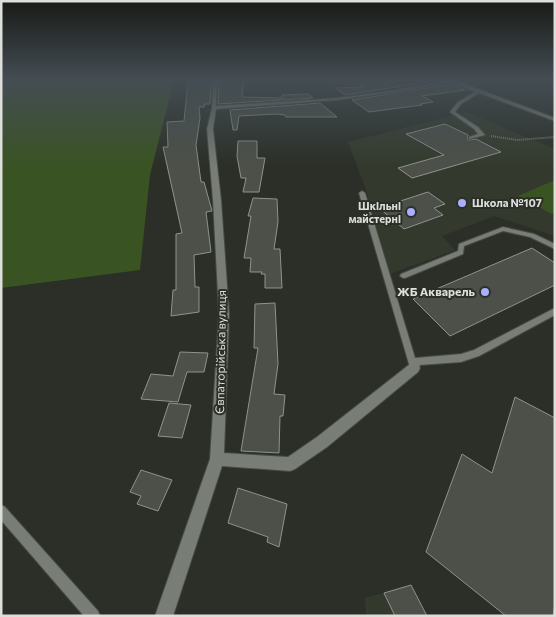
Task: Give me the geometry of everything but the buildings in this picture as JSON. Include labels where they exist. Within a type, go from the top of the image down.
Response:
[{"type":"street","name":"Євпаторійська вулиця","points":[[164,616],[217,459],[224,314],[217,200],[210,129],[214,109]]},
{"type":"street","points":[[454,109],[452,112],[476,128],[482,135],[470,138]]},
{"type":"street","points":[[524,109],[555,120]]},
{"type":"street","points":[[217,459],[290,464],[322,442],[414,368]]},
{"type":"lane","points":[[362,193],[414,368]]},
{"type":"lane","points":[[403,276],[461,252],[461,245],[503,229],[532,235],[555,247]]},
{"type":"lane","points":[[414,368],[417,362],[461,358],[476,352],[555,311]]},
{"type":"lane","points":[[1,511],[93,616]]},
{"type":"path","points":[[482,135],[517,140],[555,137]]},
{"type":"shaded area","name":"Школа №107","points":[[466,112],[555,149],[555,236],[494,216],[442,236],[455,250],[390,274],[366,190],[348,142]]},
{"type":"shaded area","points":[[411,585],[427,616],[366,616],[365,598]]},
{"type":"green space","points":[[1,109],[167,109],[150,175],[140,270],[1,288]]},
{"type":"green space","points":[[555,180],[555,212],[552,214],[518,196]]},
{"type":"place","name":"Школа №107","points":[[462,203]]},
{"type":"place","name":"Шкільні майстерні","points":[[411,212]]},
{"type":"place","name":"ЖБ Акварель","points":[[485,292]]}]
